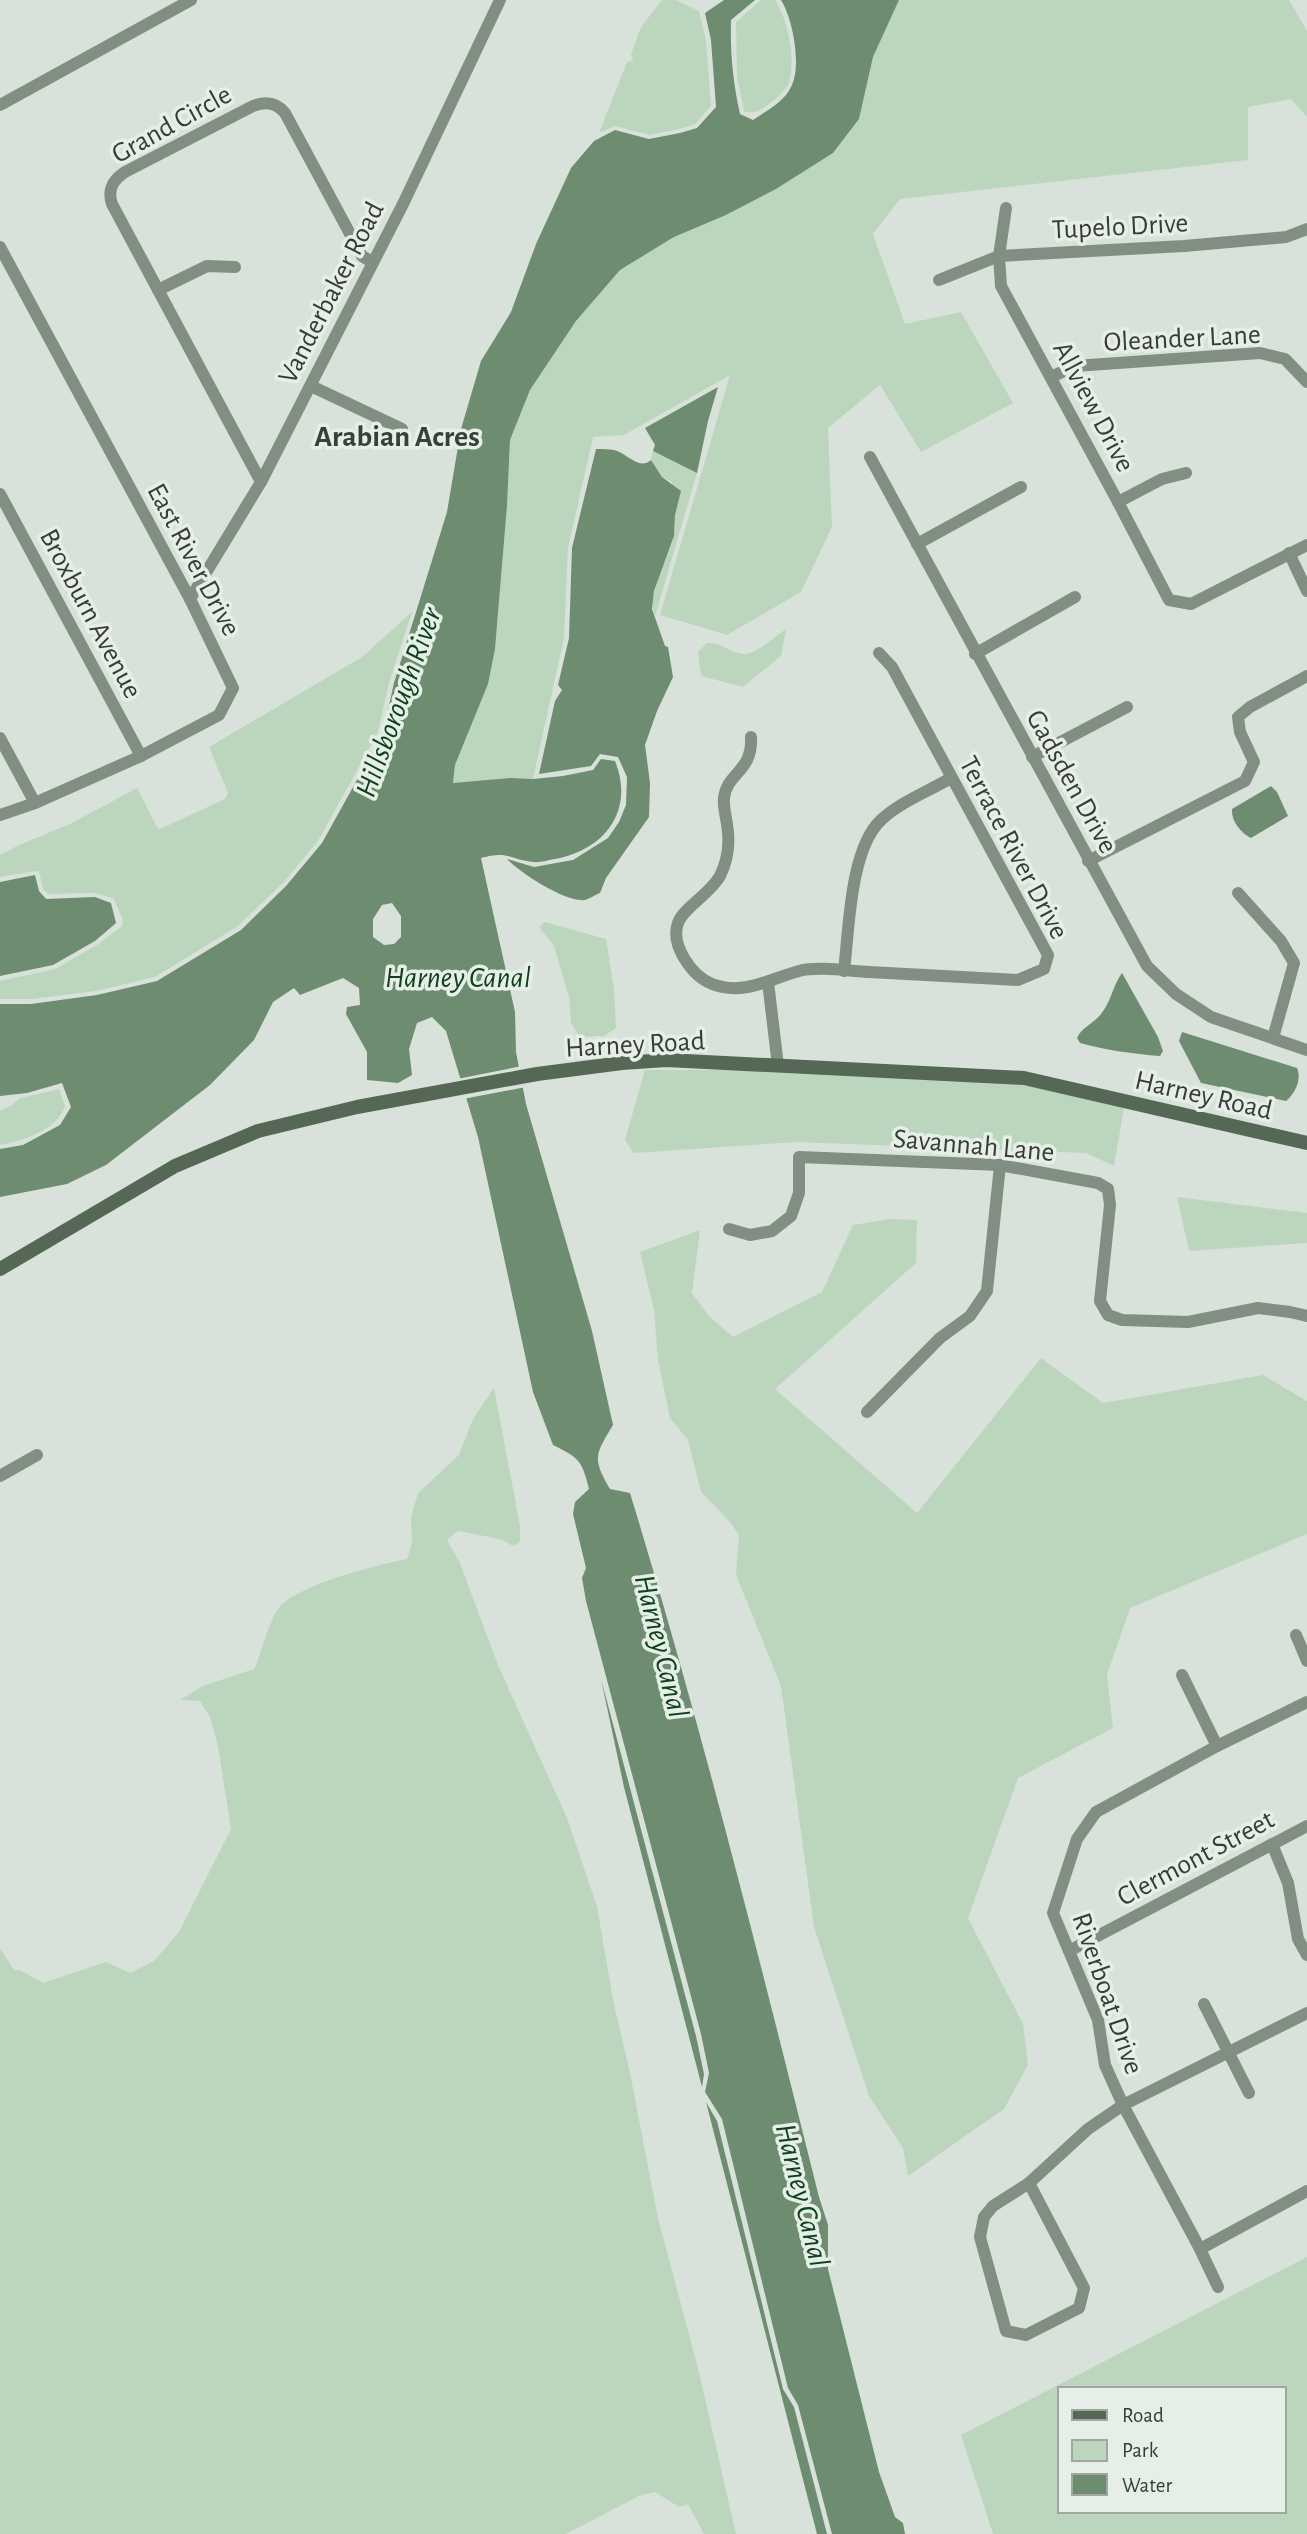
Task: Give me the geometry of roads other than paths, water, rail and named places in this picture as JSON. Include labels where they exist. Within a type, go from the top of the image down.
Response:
[{"type":"street","points":[[0,105],[191,0]]},
{"type":"street","name":"Vanderbaker Road","points":[[190,599],[261,482],[311,386],[403,204],[500,0]]},
{"type":"street","name":"Grand Circle","points":[[261,482],[112,204],[109,190],[125,172],[262,103],[276,105],[285,113],[362,256],[372,262]]},
{"type":"street","name":"Allview Drive","points":[[1006,208],[999,257],[1001,286],[1168,600],[1191,604],[1289,554]]},
{"type":"street","name":"Tupelo Drive","points":[[939,280],[999,257],[1286,237],[1307,229]]},
{"type":"street","name":"East River Drive","points":[[0,247],[190,599],[233,688],[219,715],[141,756],[35,803],[0,815]]},
{"type":"street","points":[[158,290],[207,266],[235,267]]},
{"type":"street","name":"Oleander Lane","points":[[1051,377],[1075,366],[1260,353],[1285,359],[1307,382]]},
{"type":"street","points":[[311,386],[402,429]]},
{"type":"street","name":"Gadsden Drive","points":[[870,457],[1147,966],[1176,994],[1211,1017],[1307,1050]]},
{"type":"street","points":[[1118,502],[1162,479],[1186,472]]},
{"type":"street","points":[[917,544],[1021,487]]},
{"type":"street","name":"Broxburn Avenue","points":[[0,494],[141,756]]},
{"type":"street","points":[[1307,545],[1289,554],[1307,591]]},
{"type":"street","points":[[975,654],[1075,597]]},
{"type":"street","name":"Terrace River Drive","points":[[751,737],[750,757],[745,767],[731,781],[724,797],[729,842],[727,860],[709,893],[684,914],[677,924],[677,942],[685,960],[701,977],[712,984],[750,988],[802,970],[1018,980],[1044,969],[1048,955],[892,667],[879,653]]},
{"type":"street","points":[[1088,861],[1245,780],[1254,762],[1240,732],[1238,717],[1250,707],[1307,676]]},
{"type":"street","points":[[1032,757],[1127,707]]},
{"type":"street","points":[[0,738],[35,803]]},
{"type":"street","points":[[844,971],[857,871],[865,844],[880,821],[897,808],[951,778]]},
{"type":"street","points":[[1238,893],[1281,941],[1294,963],[1273,1038]]},
{"type":"street","points":[[768,982],[778,1066]]},
{"type":"street","name":"Harney Road","points":[[0,1269],[175,1166],[258,1131],[357,1107],[537,1074],[666,1060],[1024,1078],[1307,1143]]},
{"type":"street","name":"Savannah Lane","points":[[729,1229],[750,1235],[772,1231],[791,1216],[799,1193],[799,1157],[1000,1166],[1098,1183],[1108,1189],[1110,1205],[1100,1301],[1108,1315],[1122,1320],[1188,1322],[1258,1308],[1307,1316]]},
{"type":"street","points":[[867,1412],[940,1338],[970,1316],[986,1291],[1000,1166]]},
{"type":"street","points":[[0,1476],[37,1455]]},
{"type":"street","points":[[1296,1635],[1307,1661]]},
{"type":"street","points":[[1182,1675],[1217,1746]]},
{"type":"street","name":"Riverboat Drive","points":[[1218,2287],[1105,2066],[1098,2020],[1053,1913],[1077,1839],[1096,1812],[1217,1746],[1307,1702]]},
{"type":"street","name":"Clermont Street","points":[[1069,1951],[1307,1826]]},
{"type":"street","points":[[1272,1844],[1289,1883],[1298,1939],[1307,1955]]},
{"type":"street","points":[[1204,2004],[1249,2093]]},
{"type":"street","points":[[1029,2183],[1084,2288],[1079,2308],[1026,2335],[1006,2331],[980,2237],[984,2217],[993,2206],[1029,2183],[1088,2129],[1123,2105],[1307,2013]]},
{"type":"street","points":[[1200,2249],[1307,2191]]},
{"type":"water","points":[[724,0],[755,0],[731,20],[732,67],[740,114],[753,120],[784,97],[794,78],[795,43],[781,0],[899,0],[873,57],[859,119],[833,153],[776,189],[726,215],[674,237],[620,270],[576,321],[530,390],[510,440],[495,649],[488,684],[455,765],[453,783],[563,776],[593,770],[601,759],[615,761],[620,779],[618,811],[601,837],[588,847],[573,854],[539,862],[504,855],[481,858],[515,1012],[516,1052],[526,1104],[592,1331],[613,1425],[599,1450],[598,1463],[610,1489],[630,1493],[681,1668],[828,2225],[828,2269],[879,2472],[895,2517],[903,2523],[905,2534],[832,2534],[798,2405],[788,2388],[722,2119],[705,2092],[709,2073],[701,2034],[586,1601],[582,1578],[586,1568],[573,1514],[575,1502],[589,1489],[578,1461],[553,1445],[533,1392],[478,1137],[446,1031],[432,1017],[417,1023],[409,1049],[412,1075],[398,1083],[367,1080],[367,1052],[346,1014],[347,1007],[360,1005],[359,988],[343,978],[300,995],[294,988],[273,1002],[254,1040],[210,1085],[106,1165],[67,1184],[0,1197],[0,1149],[23,1145],[60,1125],[71,1107],[62,1083],[27,1093],[0,1096],[0,1004],[31,1004],[97,995],[157,981],[241,930],[286,886],[322,843],[383,733],[394,683],[447,512],[461,429],[481,361],[511,312],[536,244],[571,168],[594,141],[615,130],[649,139],[680,133],[697,128],[716,107],[711,40],[705,13]],"holes":[[[392,903],[401,916],[401,937],[394,944],[384,945],[373,937],[373,919],[382,905]]]},
{"type":"water","points":[[718,387],[697,473],[653,451],[655,445],[645,428]]},
{"type":"water","points":[[596,449],[614,450],[642,464],[651,460],[662,477],[681,491],[675,515],[674,536],[654,591],[652,609],[665,646],[668,647],[673,677],[645,745],[650,783],[649,817],[606,878],[600,893],[585,900],[577,900],[555,892],[507,859],[534,867],[573,860],[608,838],[626,805],[627,777],[618,757],[600,754],[591,766],[539,774],[555,701],[562,690],[558,685],[569,638],[572,548]]},
{"type":"water","points":[[1271,786],[1277,792],[1288,816],[1251,838],[1237,826],[1232,809]]},
{"type":"water","points":[[35,875],[39,891],[46,899],[95,897],[111,903],[116,923],[95,941],[53,965],[0,976],[0,882]]},
{"type":"water","points":[[1122,973],[1158,1037],[1163,1051],[1160,1056],[1100,1048],[1080,1043],[1077,1038],[1104,1009]]},
{"type":"water","points":[[1182,1032],[1297,1068],[1299,1077],[1295,1090],[1286,1101],[1201,1083],[1179,1041]]},
{"type":"water","points":[[601,1679],[696,2036],[704,2074],[702,2087],[624,1787]]},
{"type":"water","points":[[706,2102],[717,2121],[783,2389],[794,2407],[827,2534],[817,2534]]},
{"type":"district","name":"Arabian Acres","points":[[397,436]]},
{"type":"water label","name":"Hillsborough River","points":[[398,702]]},
{"type":"water label","name":"Harney Canal","points":[[458,977]]},
{"type":"water label","name":"Harney Canal","points":[[662,1646]]},
{"type":"water label","name":"Harney Canal","points":[[803,2195]]}]
